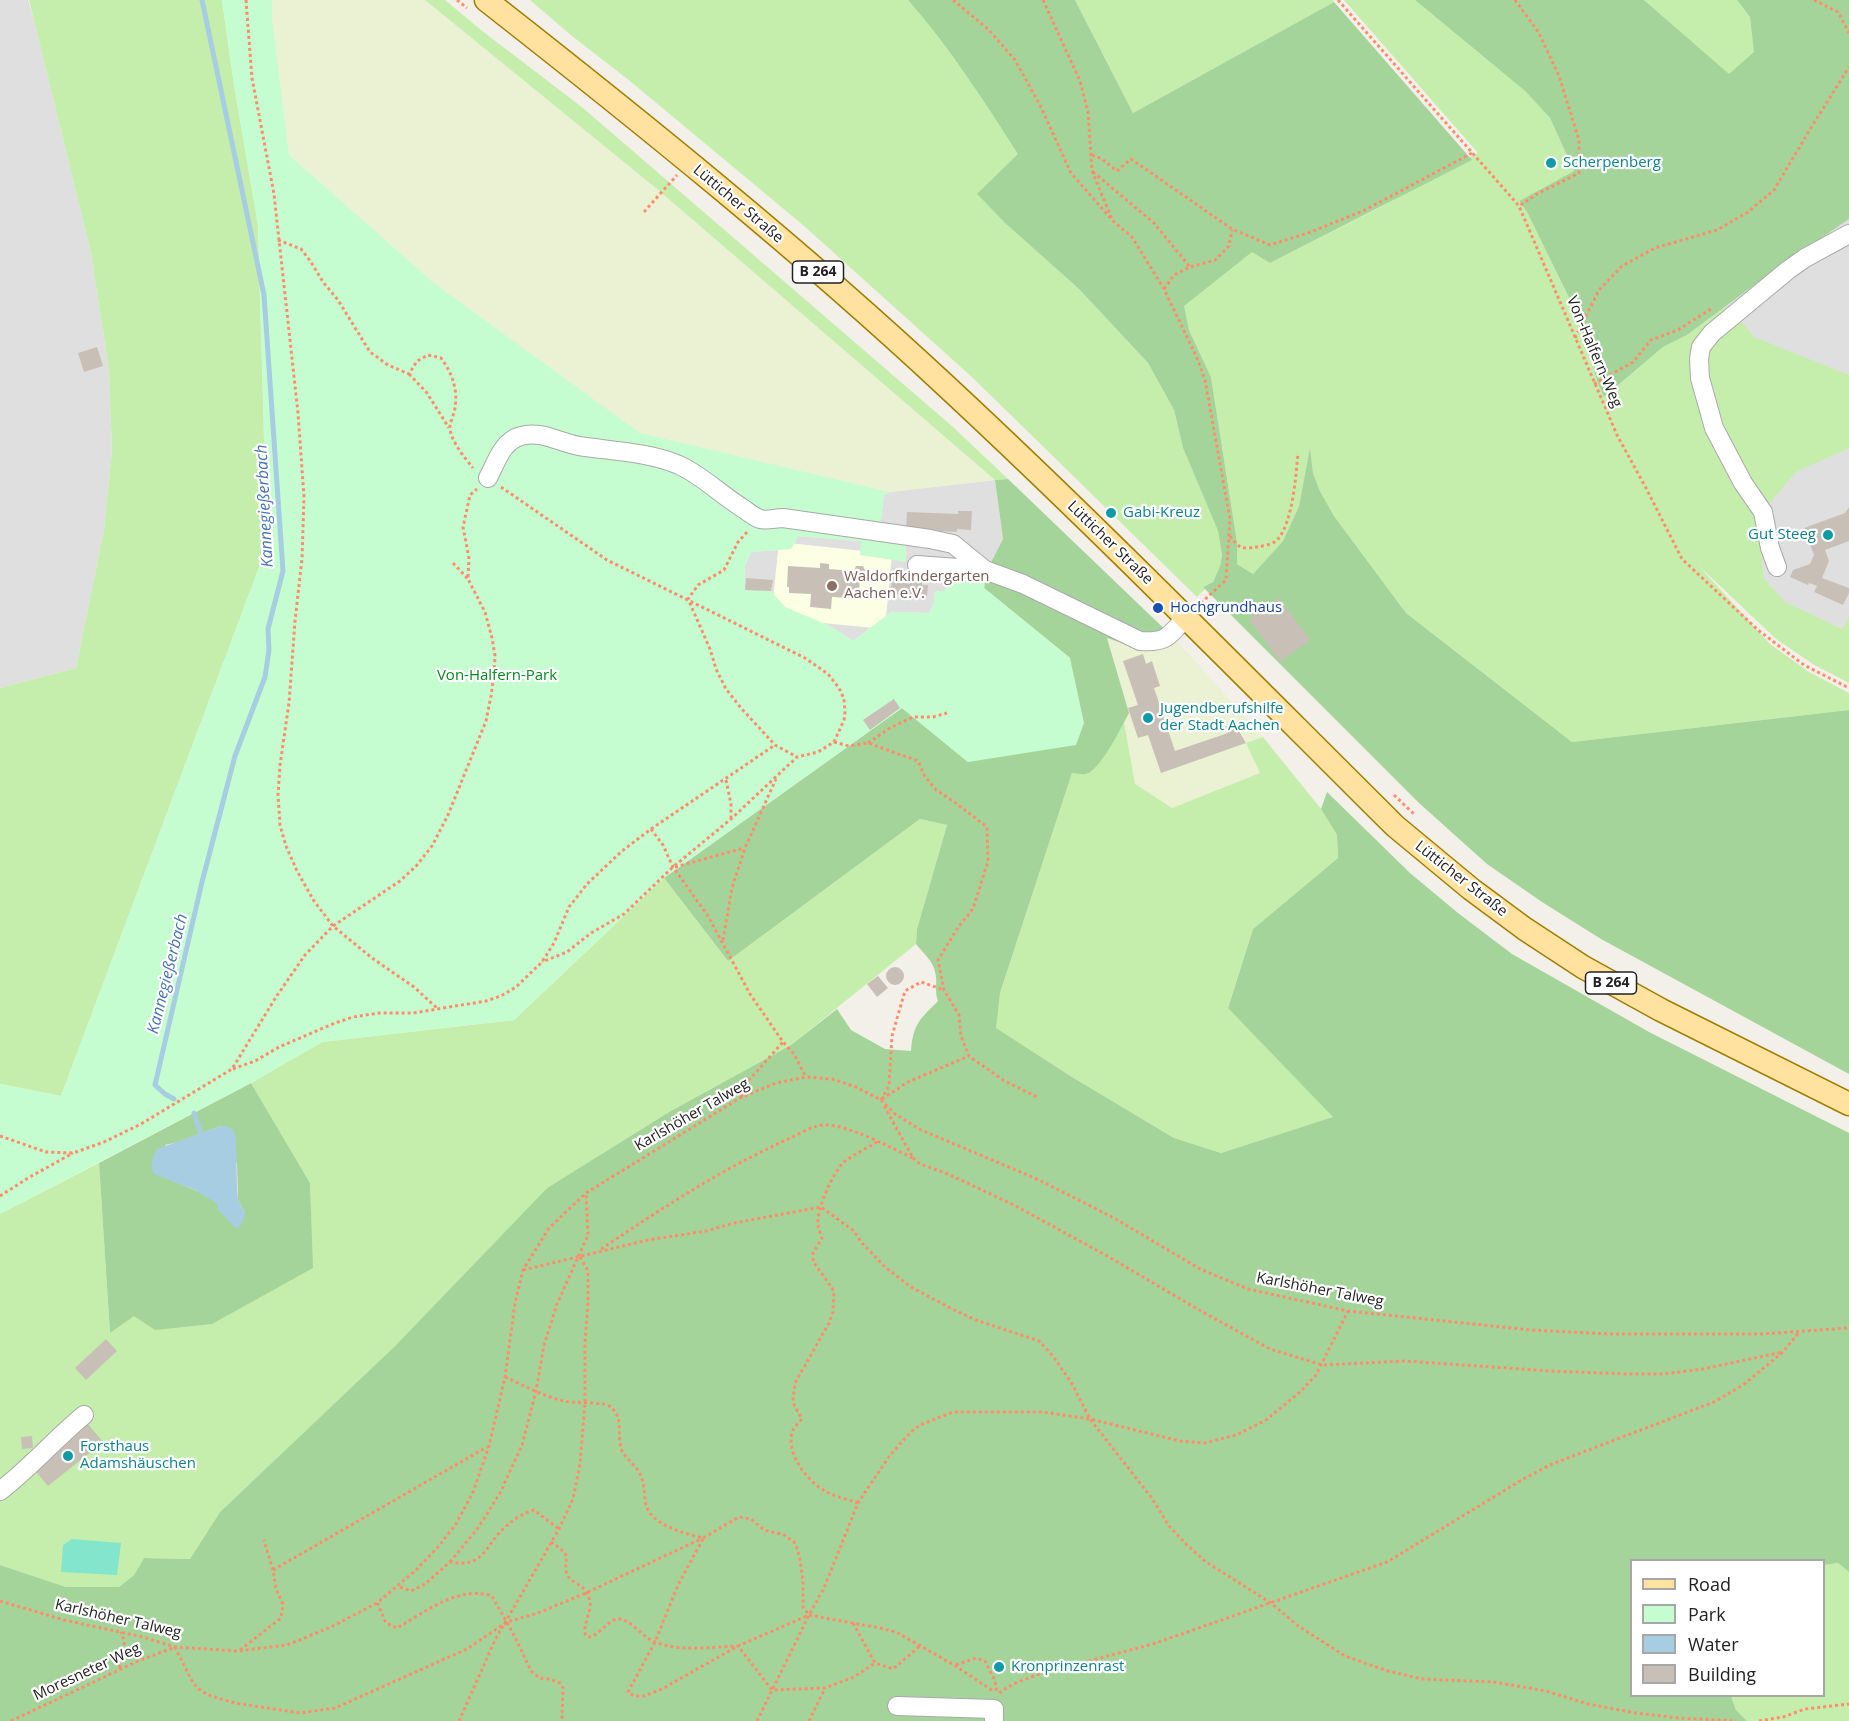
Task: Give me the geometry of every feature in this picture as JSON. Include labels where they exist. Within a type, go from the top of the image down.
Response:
[{"type":"main road","name":"Lütticher Straße","points":[[486,0],[591,82],[782,240],[945,384],[1186,617],[1395,826],[1436,861],[1516,923],[1583,967],[1651,1005],[1849,1104]]},
{"type":"street","points":[[1777,567],[1770,548],[1763,512],[1743,483],[1718,436],[1700,378],[1701,347],[1712,333],[1735,313],[1797,264],[1849,234]]},
{"type":"street","points":[[488,478],[499,455],[508,444],[521,436],[546,436],[578,446],[644,455],[678,465],[702,478],[726,498],[760,519],[783,518],[953,544],[986,570]]},
{"type":"street","points":[[917,565],[986,570],[1023,584],[1140,641],[1159,641],[1166,638],[1186,617]]},
{"type":"street","points":[[0,1491],[14,1481],[56,1438],[84,1415]]},
{"type":"street","points":[[897,1706],[994,1709],[994,1721]]},
{"type":"path","points":[[246,0],[252,78],[274,194],[298,413],[304,497],[302,559],[289,703],[280,765],[278,795],[280,825],[297,871],[314,901],[333,926],[372,958],[420,992],[438,1009]]},
{"type":"path","points":[[953,0],[989,30],[1015,60],[1040,105],[1071,172],[1113,221],[1132,237],[1164,289],[1197,358],[1205,380],[1230,519],[1226,580],[1186,617]]},
{"type":"path","points":[[1043,0],[1080,81],[1088,112],[1092,171],[1113,221]]},
{"type":"path","name":"Von-Halfern-Weg","points":[[1338,0],[1519,206],[1617,435],[1647,488],[1682,560],[1758,630],[1804,665],[1849,688]]},
{"type":"path","points":[[1515,0],[1539,33],[1559,76],[1579,140],[1579,173],[1519,206]]},
{"type":"path","points":[[1814,0],[1838,12],[1849,33]]},
{"type":"path","points":[[1575,338],[1599,290],[1622,266],[1655,248],[1717,230],[1748,212],[1774,190],[1849,67]]},
{"type":"path","points":[[1092,155],[1102,159],[1117,171],[1131,159],[1232,229],[1270,245],[1363,211],[1472,153]]},
{"type":"path","points":[[644,212],[688,163]]},
{"type":"path","points":[[1092,171],[1154,223],[1190,267]]},
{"type":"path","points":[[1164,289],[1174,275],[1190,267],[1215,260],[1229,246],[1232,229]]},
{"type":"path","points":[[278,240],[301,249],[338,300],[370,352],[388,365],[409,374],[427,393],[450,428],[459,452],[472,467],[607,560],[806,658],[828,674],[844,699],[845,712],[840,732],[834,742],[818,752],[797,757],[731,819],[673,867],[624,914],[591,933],[567,952],[542,962]]},
{"type":"path","points":[[1594,384],[1633,362],[1651,340],[1678,330],[1718,304]]},
{"type":"path","points":[[409,374],[417,362],[428,355],[441,358],[450,371],[456,391],[455,409],[450,428]]},
{"type":"path","points":[[1229,534],[1236,544],[1243,548],[1264,546],[1277,540],[1287,524],[1298,453]]},
{"type":"path","points":[[468,579],[469,558],[464,528],[470,495],[488,478]]},
{"type":"path","points":[[688,600],[698,585],[724,570],[738,542],[760,519]]},
{"type":"path","points":[[232,1069],[305,955],[333,926],[400,881],[432,846],[448,815],[487,713],[495,656],[489,624],[480,601],[468,579],[453,563]]},
{"type":"path","points":[[688,600],[726,689],[775,746],[797,757]]},
{"type":"path","points":[[834,742],[849,746],[868,743],[890,728],[913,717],[933,717],[946,713]]},
{"type":"path","points":[[868,743],[918,761],[924,775],[936,790],[987,827],[988,861],[973,909],[959,926],[938,960],[945,990],[959,1015],[961,1036],[969,1056],[1003,1080],[1037,1097]]},
{"type":"path","points":[[0,1197],[28,1178],[73,1153],[104,1142],[141,1124],[232,1069],[255,1061],[279,1047],[335,1023],[353,1017],[379,1013],[413,1013],[486,1001],[501,996],[516,987],[542,962],[554,943],[569,907],[587,885],[622,851],[775,746]]},
{"type":"path","points":[[723,942],[732,888],[745,848],[777,776]]},
{"type":"path","points":[[726,780],[731,804],[731,819]]},
{"type":"path","points":[[1394,794],[1419,819]]},
{"type":"path","points":[[651,829],[663,845],[673,867],[708,916],[750,994],[794,1054],[806,1077]]},
{"type":"path","points":[[673,867],[745,848]]},
{"type":"path","points":[[880,1100],[889,1086],[892,1036],[906,991],[921,982],[945,990]]},
{"type":"path","points":[[740,1098],[749,1080],[783,1042]]},
{"type":"path","points":[[880,1100],[908,1082],[969,1056]]},
{"type":"path","name":"Karlshöher Talweg","points":[[0,1601],[42,1614],[143,1637],[175,1647],[238,1651],[287,1645],[332,1628],[377,1603],[399,1586],[438,1547],[456,1524],[473,1492],[489,1446],[505,1377],[515,1303],[523,1270],[549,1228],[586,1193],[740,1098],[776,1083],[806,1077],[832,1079],[856,1087],[880,1100],[895,1114],[921,1130],[1037,1179],[1114,1218],[1200,1269],[1248,1289],[1348,1311],[1531,1330],[1632,1334],[1761,1334],[1849,1328]]},
{"type":"path","points":[[880,1100],[913,1158]]},
{"type":"path","points":[[599,1251],[671,1202],[758,1152],[823,1125],[839,1127],[877,1142],[913,1158],[920,1164],[948,1174],[1014,1205],[1109,1257],[1216,1320],[1270,1348],[1322,1365],[1405,1361],[1550,1371],[1663,1374],[1703,1369],[1783,1352]]},
{"type":"path","points":[[0,1136],[46,1152],[73,1153]]},
{"type":"path","points":[[858,1503],[827,1492],[809,1478],[795,1459],[793,1430],[802,1419],[794,1406],[793,1398],[795,1383],[833,1312],[834,1291],[813,1261],[813,1254],[822,1238],[818,1224],[821,1207],[837,1168],[877,1142]]},
{"type":"path","points":[[399,1586],[411,1591],[425,1584],[450,1562],[478,1528],[500,1493],[522,1445],[536,1391],[544,1345],[557,1304],[588,1235],[586,1193]]},
{"type":"path","points":[[523,1270],[599,1251],[821,1207],[854,1230],[861,1242],[885,1267],[911,1287],[976,1320],[1039,1341],[1071,1382],[1090,1419],[1151,1497],[1169,1526],[1187,1545],[1206,1562],[1270,1603],[1297,1625],[1345,1656],[1388,1671],[1422,1679],[1492,1682],[1546,1691],[1588,1704],[1678,1719],[1736,1721]]},
{"type":"path","points":[[459,1721],[495,1640],[559,1529],[573,1499],[580,1464],[585,1402],[588,1271],[580,1257]]},
{"type":"path","points":[[757,1721],[824,1588],[858,1503],[890,1455],[911,1431],[929,1420],[953,1412],[1018,1411],[1090,1419],[1180,1441],[1205,1443],[1236,1435],[1266,1420],[1300,1392],[1316,1375],[1348,1311]]},
{"type":"path","points":[[997,1694],[1013,1684],[1036,1676],[1153,1644],[1387,1562],[1552,1464],[1714,1402],[1743,1385],[1783,1352],[1799,1332]]},
{"type":"path","points":[[505,1377],[562,1401],[608,1405],[620,1419],[622,1450],[639,1472],[645,1490],[647,1507],[652,1515],[663,1524],[704,1538]]},
{"type":"path","points":[[273,1570],[489,1446]]},
{"type":"path","points":[[450,1562],[460,1564],[477,1559],[488,1550],[502,1530],[525,1513],[534,1510],[559,1529]]},
{"type":"path","points":[[175,1647],[193,1683],[201,1691],[211,1696],[235,1703],[300,1713],[335,1708],[467,1649],[507,1622],[538,1613],[586,1593],[704,1538],[739,1517],[751,1519],[764,1530],[784,1535],[794,1542],[798,1551],[803,1607],[809,1615]]},
{"type":"path","points":[[704,1538],[678,1585],[655,1642],[628,1692],[633,1696],[644,1696],[662,1689],[738,1646],[809,1615],[896,1632],[954,1665],[997,1694]]},
{"type":"path","points":[[238,1651],[281,1618],[283,1604],[276,1589],[264,1540]]},
{"type":"path","points":[[551,1542],[567,1556],[565,1567],[567,1576],[581,1586],[586,1593],[590,1604],[584,1630],[586,1636],[593,1637],[614,1620],[621,1619],[632,1624],[637,1631],[655,1642],[680,1648],[738,1646]]},
{"type":"path","points":[[377,1603],[386,1623],[397,1628],[456,1596],[482,1592],[492,1596],[531,1671],[540,1678],[560,1683],[563,1688],[562,1721]]},
{"type":"path","points":[[852,1623],[875,1663],[893,1669],[920,1646]]},
{"type":"path","points":[[119,1670],[126,1644],[122,1632]]},
{"type":"path","points":[[738,1646],[772,1690]]},
{"type":"path","name":"Moresneter Weg","points":[[11,1721],[152,1655],[175,1647]]},
{"type":"path","points":[[954,1665],[976,1658],[985,1661],[995,1681],[997,1694]]},
{"type":"path","points":[[772,1690],[825,1688],[854,1677],[875,1663]]},
{"type":"path","points":[[809,1720],[825,1688]]},
{"type":"path","points":[[1759,1721],[1784,1717],[1805,1709],[1849,1704]]},
{"type":"shaded area","points":[[0,0],[28,0],[34,20],[91,253],[109,370],[112,451],[104,530],[76,668],[0,688]]},
{"type":"shaded area","points":[[272,0],[425,0],[657,189],[995,480],[890,492],[640,433],[434,283],[289,155],[272,18]]},
{"type":"shaded area","points":[[1849,219],[1849,683],[1813,664],[1775,638],[1687,335]]},
{"type":"shaded area","points":[[995,480],[1003,539],[986,572],[945,591],[935,591],[934,603],[929,613],[891,612],[853,641],[830,626],[745,590],[745,566],[751,552],[791,549],[798,536],[861,541],[880,528],[884,495],[890,492]]},
{"type":"shaded area","name":"Waldorfkindergarten Aachen e.V.","points":[[779,542],[892,554],[885,629],[771,618]]},
{"type":"shaded area","points":[[1107,637],[1134,647],[1176,640],[1263,737],[1246,743],[1261,773],[1172,808],[1135,784],[1124,722],[1129,712]]},
{"type":"green space","points":[[29,0],[222,0],[258,225],[267,546],[61,1096],[0,1084],[0,688],[76,668],[104,530],[112,451],[109,370],[91,253]]},
{"type":"green space","name":"Von-Halfern-Park","points":[[222,0],[272,0],[272,18],[289,155],[434,283],[640,433],[890,492],[884,495],[880,528],[906,529],[906,562],[860,555],[861,541],[798,536],[791,549],[751,552],[745,566],[745,590],[771,591],[785,607],[830,626],[853,641],[891,612],[929,613],[934,603],[935,591],[945,591],[946,572],[986,572],[984,588],[1070,658],[1084,723],[1076,745],[968,762],[902,708],[665,877],[514,1020],[322,1042],[251,1083],[0,1214],[0,1084],[61,1096],[267,546],[258,225]]},
{"type":"green space","points":[[425,0],[445,0],[583,108],[953,427],[1008,479],[995,480],[657,189]]},
{"type":"green space","points":[[530,0],[908,0],[952,56],[1019,154],[978,195],[1005,223],[1079,289],[1148,363],[1174,410],[1183,448],[1218,531],[1222,555],[1213,582],[1204,586],[1205,589],[1197,597],[973,378],[803,225]]},
{"type":"green space","points":[[908,0],[1075,0],[1133,113],[1334,2],[1472,160],[1270,263],[1252,252],[1184,306],[1189,330],[1211,377],[1237,542],[1237,564],[1253,574],[1283,541],[1299,506],[1310,448],[1313,473],[1334,516],[1406,613],[1572,742],[1849,710],[1849,1074],[1601,939],[1487,864],[1419,803],[1203,587],[1213,582],[1222,555],[1218,531],[1183,448],[1174,410],[1148,363],[1079,289],[1005,223],[977,194],[1018,154],[952,56]]},
{"type":"green space","points":[[1075,0],[1333,0],[1334,2],[1133,113]]},
{"type":"green space","points":[[1344,0],[1415,0],[1525,91],[1550,118],[1574,171],[1519,201],[1527,212],[1577,314],[1604,397],[1663,347],[1687,335],[1728,305],[1754,337],[1849,375],[1849,448],[1796,472],[1757,518],[1764,579],[1785,602],[1842,629],[1849,618],[1849,683],[1813,664],[1775,638],[1698,565],[1770,644],[1809,672],[1849,693],[1849,710],[1572,742],[1406,613],[1334,516],[1313,473],[1310,450],[1299,506],[1283,541],[1253,574],[1237,564],[1237,542],[1211,377],[1189,330],[1183,306],[1252,251],[1270,263],[1379,208],[1478,153]]},
{"type":"green space","points":[[1415,0],[1644,0],[1729,74],[1754,52],[1750,17],[1737,0],[1849,0],[1849,219],[1687,335],[1663,347],[1604,397],[1577,314],[1527,212],[1519,201],[1574,171],[1550,118],[1525,91]]},
{"type":"green space","points":[[1644,0],[1737,0],[1750,17],[1755,52],[1729,75]]},
{"type":"green space","points":[[1008,479],[1176,640],[1134,647],[1107,638],[1129,713],[1098,765],[1086,774],[1072,773],[1000,993],[996,1028],[1174,1138],[1221,1153],[1333,1117],[1228,1008],[1253,929],[1338,858],[1337,835],[1321,809],[1327,792],[1410,873],[1512,954],[1649,1032],[1849,1133],[1849,1572],[1838,1563],[1825,1565],[1825,1559],[1630,1559],[1630,1697],[1731,1697],[1736,1710],[1747,1721],[0,1721],[0,1565],[66,1587],[119,1587],[134,1575],[144,1558],[190,1559],[220,1512],[394,1347],[547,1188],[669,1112],[791,1045],[837,1009],[851,1030],[885,1049],[911,1051],[918,1023],[938,1001],[934,968],[916,944],[917,929],[947,825],[920,819],[728,961],[664,878],[902,708],[968,762],[1070,658],[984,588],[986,572],[1003,539],[995,480]]},
{"type":"green space","points":[[1124,722],[1135,784],[1172,808],[1260,773],[1246,743],[1263,737],[1321,809],[1337,835],[1338,858],[1253,929],[1228,1007],[1334,1117],[1221,1153],[1174,1138],[995,1028],[1000,993],[1072,773],[1087,774]]},
{"type":"green space","points":[[920,819],[947,825],[917,929],[916,944],[791,1045],[669,1112],[547,1188],[394,1347],[220,1512],[190,1559],[144,1558],[134,1575],[119,1587],[66,1587],[0,1565],[0,1214],[99,1163],[110,1333],[134,1315],[311,1229],[310,1183],[251,1083],[322,1042],[514,1020],[664,878],[728,961]]},
{"type":"green space","points":[[251,1083],[310,1183],[313,1268],[212,1324],[155,1330],[134,1316],[110,1333],[99,1163]],"holes":[[[221,1126],[237,1164],[238,1200],[245,1213],[218,1204],[208,1196],[181,1184],[165,1145]]]},
{"type":"green space","points":[[72,1539],[121,1543],[117,1575],[61,1572],[63,1545]]},
{"type":"green space","points":[[1838,1563],[1849,1572],[1849,1721],[1747,1721],[1736,1710],[1731,1697],[1825,1697],[1825,1565]]},
{"type":"water","points":[[221,1126],[231,1128],[236,1137],[238,1200],[245,1213],[237,1229],[217,1209],[218,1204],[195,1190],[154,1174],[152,1168],[157,1149]]},
{"type":"building","points":[[97,347],[103,366],[84,372],[78,353]]},
{"type":"building","points":[[1849,507],[1849,541],[1825,550],[1829,561],[1822,578],[1849,588],[1843,605],[1814,592],[1817,586],[1809,583],[1808,585],[1790,577],[1793,570],[1810,564],[1814,555],[1804,528],[1845,513]]},
{"type":"building","points":[[958,511],[972,511],[971,530],[957,529],[957,532],[906,529],[907,512],[958,514]]},
{"type":"building","points":[[820,563],[829,564],[829,569],[854,571],[856,566],[863,566],[866,572],[864,577],[860,578],[859,591],[875,592],[874,599],[832,597],[831,609],[810,607],[811,594],[789,593],[788,566],[820,568]]},
{"type":"building","points":[[892,573],[922,575],[922,585],[928,585],[927,596],[891,594]]},
{"type":"building","points":[[746,578],[773,580],[771,591],[745,590]]},
{"type":"building","points":[[1279,598],[1310,640],[1280,662],[1249,619]]},
{"type":"building","name":"Jugendberufshilfe der Stadt Aachen","points":[[1143,654],[1146,664],[1152,661],[1160,686],[1154,688],[1175,751],[1228,733],[1225,727],[1234,723],[1246,743],[1161,773],[1148,735],[1138,738],[1128,708],[1138,705],[1123,661]]},
{"type":"building","points":[[894,699],[900,708],[870,730],[863,720]]},
{"type":"building","points":[[895,967],[901,970],[904,976],[901,982],[895,985],[889,982],[886,976],[889,970]]},
{"type":"building","points":[[878,976],[888,988],[877,997],[867,984]]},
{"type":"building","points":[[106,1339],[117,1351],[86,1380],[75,1368]]},
{"type":"building","name":"Forsthaus Adamshäuschen","points":[[88,1424],[103,1442],[48,1486],[34,1469]]},
{"type":"building","points":[[32,1436],[33,1448],[22,1449],[21,1437]]},
{"type":"waterway","name":"Kannegießerbach","points":[[174,1099],[155,1085],[202,882],[235,756],[265,677],[269,650],[268,629],[283,571],[264,295],[202,0]]},
{"type":"waterway","points":[[194,1113],[201,1134]]},
{"type":"place","name":"Scherpenberg","points":[[1551,163]]},
{"type":"place","name":"Gabi-Kreuz","points":[[1111,513]]},
{"type":"place","name":"Gut Steeg","points":[[1828,535]]},
{"type":"place","name":"Waldorfkindergarten Aachen e.V.","points":[[832,586]]},
{"type":"place","name":"Hochgrundhaus","points":[[1158,608]]},
{"type":"place","name":"Jugendberufshilfe der Stadt Aachen","points":[[1148,718]]},
{"type":"place","name":"Forsthaus Adamshäuschen","points":[[68,1456]]},
{"type":"place","name":"Kronprinzenrast","points":[[999,1667]]}]
